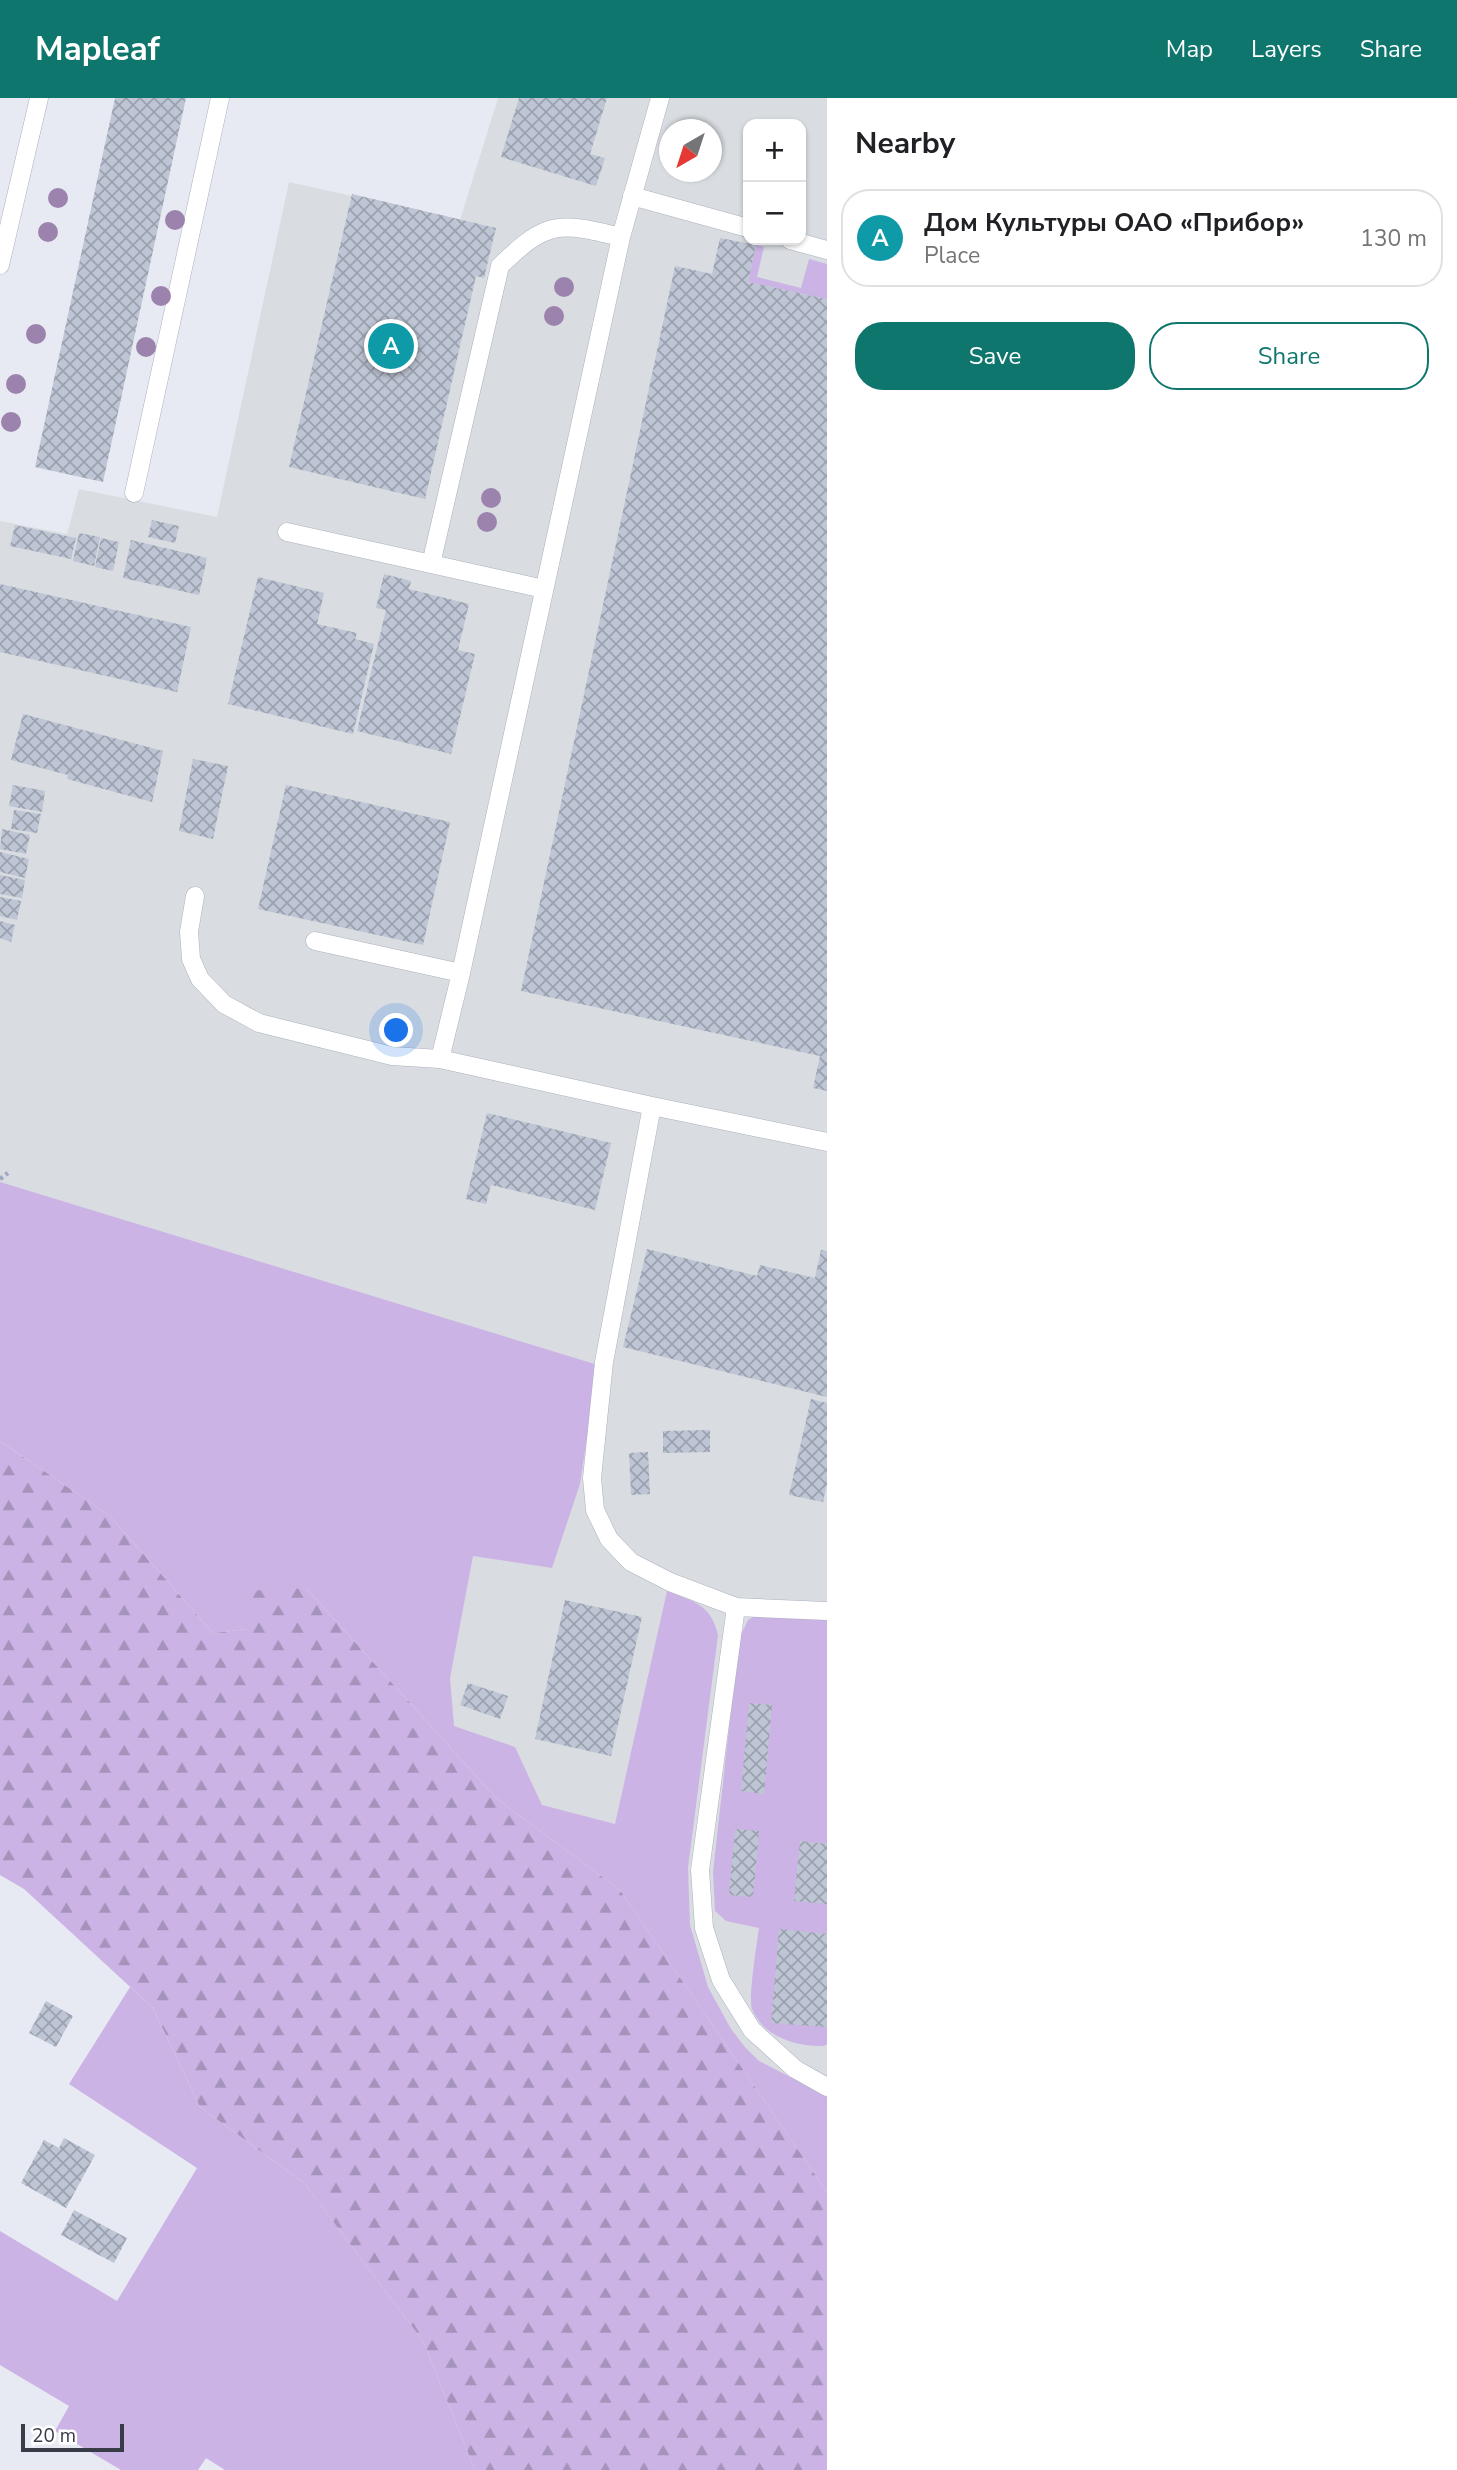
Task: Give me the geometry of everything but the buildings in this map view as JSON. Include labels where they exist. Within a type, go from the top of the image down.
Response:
[{"type":"lane","points":[[0,264],[39,98]]},
{"type":"lane","points":[[134,492],[220,98]]},
{"type":"lane","points":[[440,1059],[621,237],[660,98]]},
{"type":"lane","points":[[632,195],[743,227]]},
{"type":"lane","points":[[431,564],[500,267],[523,244],[547,229],[578,227],[621,237]]},
{"type":"lane","points":[[806,244],[827,250]]},
{"type":"lane","points":[[287,532],[544,589]]},
{"type":"lane","points":[[195,896],[189,932],[191,959],[200,979],[224,1004],[259,1023],[392,1056],[440,1059],[827,1142]]},
{"type":"lane","points":[[315,941],[461,973]]},
{"type":"lane","points":[[652,1106],[604,1362],[592,1478],[595,1510],[609,1539],[631,1562],[670,1582],[736,1607],[827,1611]]},
{"type":"lane","points":[[736,1607],[700,1870],[704,1928],[721,1980],[752,2030],[795,2069],[827,2087]]},
{"type":"path","points":[[0,1179],[8,1173]]},
{"type":"shaded area","points":[[498,98],[827,98],[827,2192],[620,1890],[497,1799],[0,1238],[0,521],[67,534],[79,489],[217,517],[289,182],[460,220]]},
{"type":"green space","points":[[756,245],[764,247],[757,277],[801,288],[809,259],[827,264],[827,299],[748,282]]},
{"type":"green space","points":[[0,1182],[598,1365],[580,1484],[552,1568],[473,1556],[450,1678],[454,1726],[515,1747],[542,1805],[615,1824],[667,1591],[706,1610],[718,1635],[688,1868],[690,1925],[708,1987],[731,2029],[745,2047],[759,2061],[827,2096],[827,2192],[620,1890],[497,1799],[306,1588],[247,1629],[213,1633],[110,1516],[0,1441]]},
{"type":"green space","points":[[0,1441],[110,1516],[213,1633],[247,1629],[246,1591],[306,1588],[497,1799],[620,1890],[827,2192],[827,2470],[475,2470],[423,2341],[304,2183],[200,2107],[153,2008],[24,1889],[0,1875]]},
{"type":"green space","points":[[758,1614],[827,1618],[827,2044],[824,2046],[803,2045],[782,2038],[764,2027],[757,2019],[752,2009],[751,1994],[759,1928],[726,1921],[715,1911],[713,1872],[739,1639],[748,1620]]},
{"type":"green space","points":[[130,1987],[153,2008],[200,2107],[304,2183],[423,2341],[475,2470],[225,2470],[206,2458],[198,2470],[121,2470],[55,2431],[69,2406],[0,2365],[0,2231],[117,2301],[197,2168],[69,2084]]},
{"type":"place","name":"Дом Культуры ОАО «Прибор»","points":[[391,346]]}]
